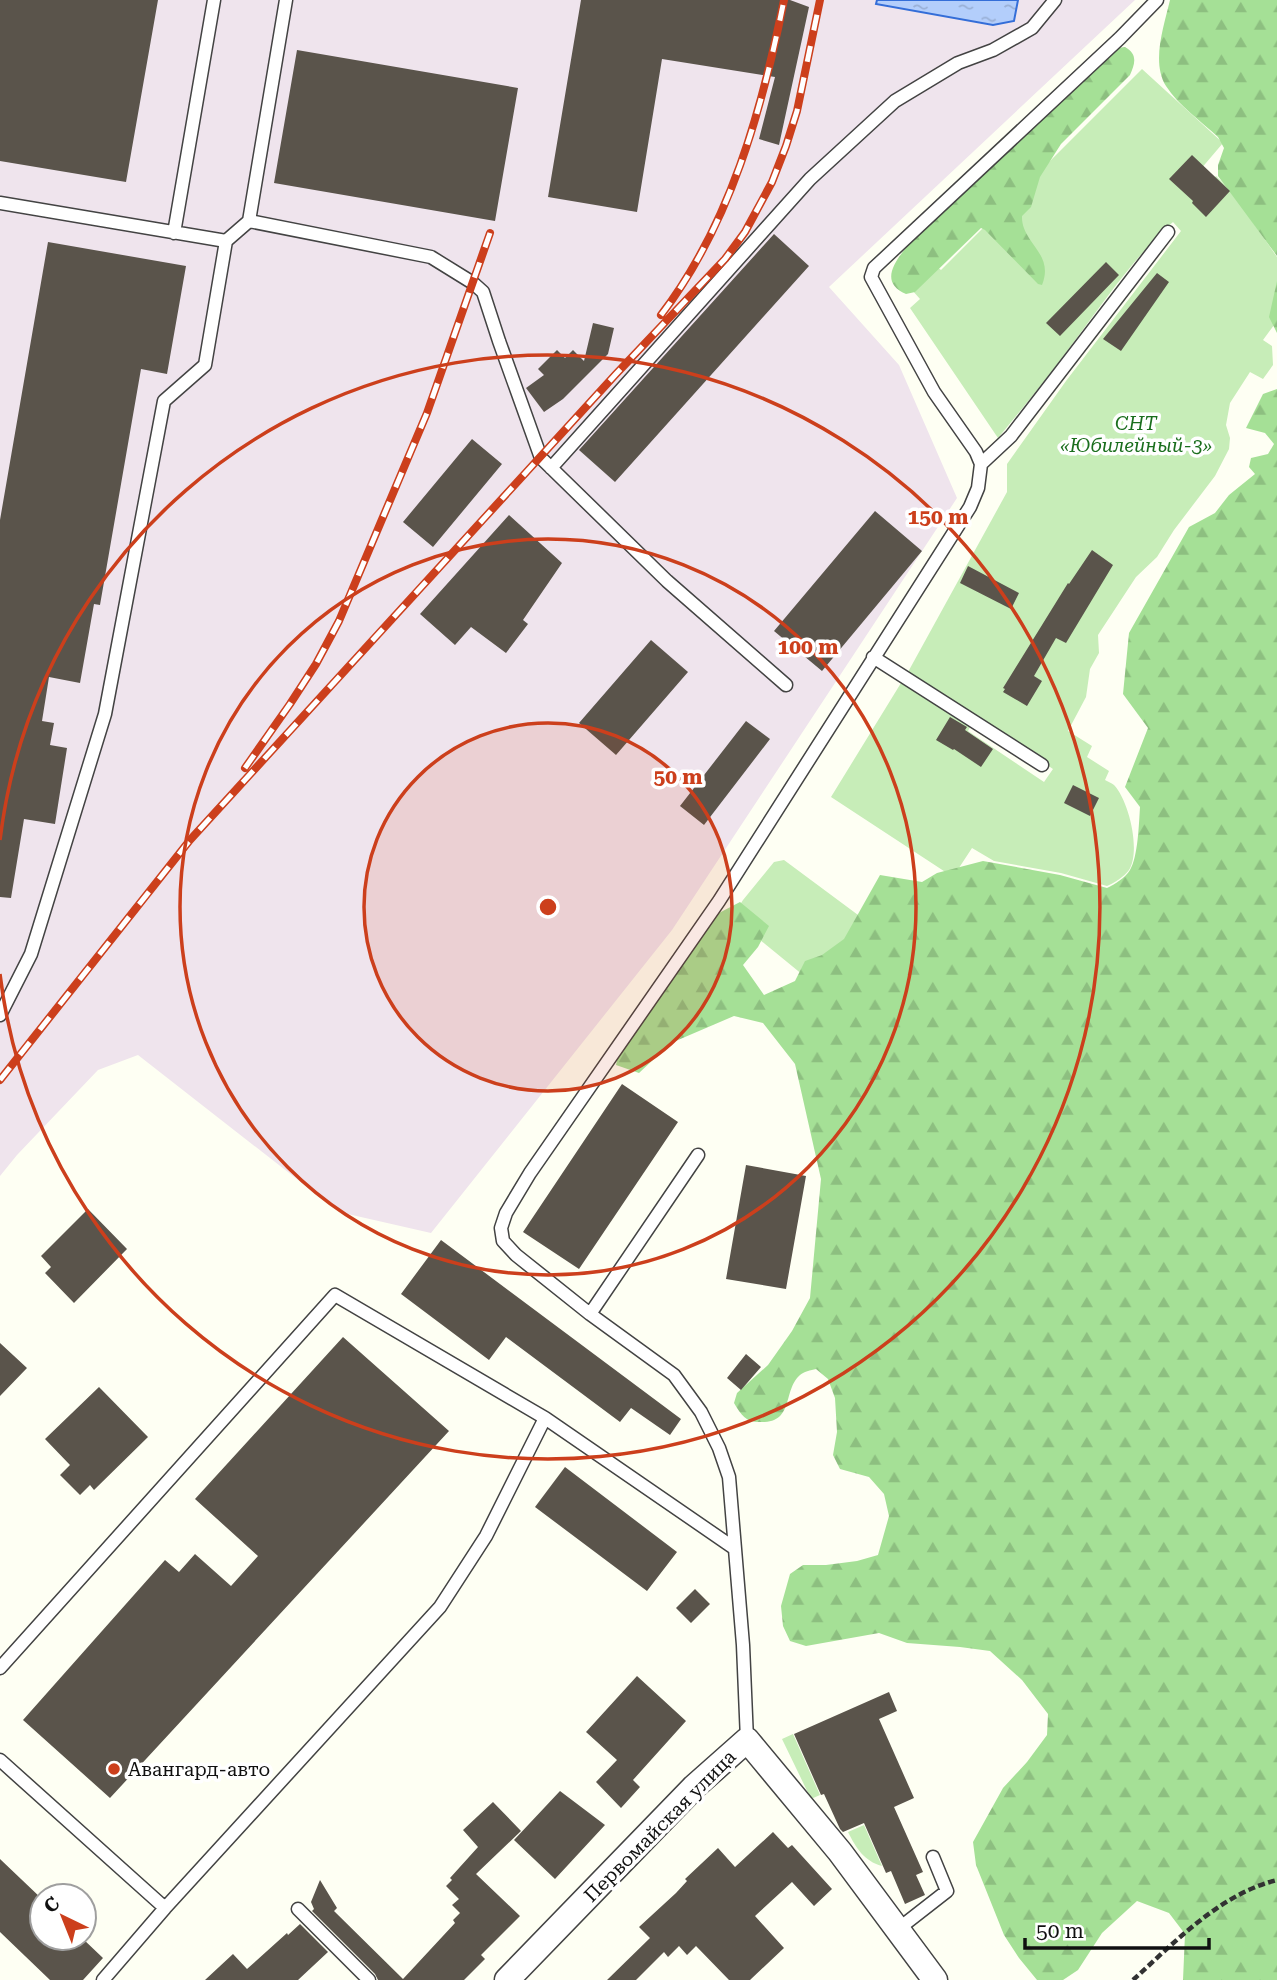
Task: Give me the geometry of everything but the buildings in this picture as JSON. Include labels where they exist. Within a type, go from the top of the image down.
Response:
[{"type":"street","name":"Первомайская улица","points":[[508,1980],[694,1787],[747,1740],[840,1852],[935,1980]]},
{"type":"lane","points":[[174,233],[214,0]]},
{"type":"lane","points":[[0,1014],[31,954],[105,714],[164,401],[205,365],[226,241],[249,221],[286,0]]},
{"type":"lane","points":[[551,468],[810,179],[895,101],[958,63],[993,50],[1032,28],[1055,0]]},
{"type":"lane","points":[[747,1740],[743,1645],[729,1477],[719,1448],[701,1412],[674,1375],[590,1314],[516,1255],[503,1241],[501,1228],[506,1213],[530,1173],[719,901],[970,507],[978,488],[981,464],[976,453],[934,392],[871,277],[874,268],[1120,38],[1157,0]]},
{"type":"lane","points":[[0,204],[226,241]]},
{"type":"lane","points":[[249,221],[431,257],[473,283],[483,292],[541,458],[667,581],[786,685]]},
{"type":"lane","points":[[981,464],[1011,436],[1168,232]]},
{"type":"lane","points":[[873,657],[1042,765]]},
{"type":"lane","points":[[590,1314],[698,1155]]},
{"type":"lane","points":[[0,1668],[335,1296],[545,1418],[734,1548]]},
{"type":"lane","points":[[103,1980],[165,1908],[440,1607],[486,1536],[545,1418]]},
{"type":"lane","points":[[0,1760],[165,1908]]},
{"type":"lane","points":[[898,1930],[947,1891],[933,1857]]},
{"type":"lane","points":[[298,1909],[367,1979]]},
{"type":"path","points":[[1133,1980],[1216,1907],[1266,1882],[1277,1880]]},
{"type":"shaded area","points":[[0,0],[1135,0],[829,287],[899,365],[957,498],[672,930],[431,1233],[339,1212],[138,1055],[98,1070],[0,1176]]},
{"type":"green space","points":[[1170,0],[1277,0],[1277,256],[1218,176],[1218,165],[1224,148],[1218,137],[1190,113],[1166,86],[1159,66],[1159,55]]},
{"type":"green space","points":[[1125,47],[1132,53],[1134,60],[1130,75],[1061,144],[1040,177],[1031,207],[1022,216],[1027,234],[1044,265],[1042,285],[981,228],[915,292],[906,294],[898,289],[891,277],[892,270],[909,244],[1118,48]]},
{"type":"green space","name":"СНТ «Юбилейный-3»","points":[[1142,69],[1223,143],[1200,170],[1212,181],[1216,176],[1231,191],[1277,257],[1277,321],[1263,340],[1272,346],[1273,365],[1263,379],[1250,372],[1230,403],[1226,425],[1230,438],[1229,449],[1215,476],[1157,557],[1136,577],[1098,635],[1099,653],[1090,669],[1086,697],[1068,731],[1092,746],[1087,757],[1109,771],[1105,780],[1114,785],[1124,802],[1132,826],[1134,851],[1129,870],[1119,880],[1107,886],[1061,873],[994,861],[972,848],[953,877],[831,797],[901,683],[970,727],[968,731],[1044,782],[1053,769],[908,672],[1007,492],[1007,464],[1066,381],[1181,231],[1173,222],[1147,248],[998,438],[910,308],[920,299],[912,290],[936,266],[941,270]]},
{"type":"green space","points":[[1277,281],[1277,333],[1269,317]]},
{"type":"green space","points":[[1277,389],[1277,1980],[1183,1980],[1185,1934],[1169,1913],[1137,1901],[1102,1933],[1078,1970],[1063,1980],[1037,1980],[1004,1935],[976,1865],[973,1842],[1003,1788],[1047,1735],[1048,1714],[1022,1680],[990,1651],[907,1643],[879,1633],[806,1646],[790,1641],[783,1626],[781,1606],[790,1574],[803,1565],[857,1561],[878,1555],[889,1516],[884,1494],[869,1477],[840,1469],[833,1455],[837,1432],[835,1398],[828,1379],[816,1369],[800,1375],[778,1418],[754,1422],[747,1419],[734,1403],[737,1393],[768,1365],[792,1331],[810,1298],[821,1179],[795,1064],[763,1023],[734,1016],[671,1043],[639,1073],[616,1065],[621,1043],[709,924],[719,913],[740,902],[769,926],[758,947],[743,965],[764,995],[795,981],[805,961],[822,955],[844,939],[880,875],[922,882],[937,873],[983,861],[1060,875],[1107,888],[1125,876],[1135,857],[1140,807],[1125,787],[1148,728],[1123,694],[1129,633],[1189,527],[1215,513],[1229,495],[1255,474],[1249,467],[1251,458],[1268,454],[1274,444],[1265,433],[1246,428],[1263,394]]},
{"type":"green space","points":[[784,860],[885,935],[836,1002],[732,917],[774,862]]},
{"type":"green space","points":[[793,1734],[820,1795],[811,1799],[782,1739]]},
{"type":"green space","points":[[864,1825],[882,1866],[861,1853],[848,1832]]},
{"type":"water","points":[[877,0],[1018,0],[1014,21],[993,25],[876,4]]},
{"type":"railway","points":[[661,315],[706,243],[740,165],[765,83],[784,0]]},
{"type":"railway","points":[[0,1080],[190,840],[616,374],[725,259],[745,232],[772,182],[786,146],[797,111],[820,0]]},
{"type":"railway","points":[[245,768],[316,664],[339,621],[427,413],[490,233]]},
{"type":"place","name":"Авангард-авто","points":[[114,1769]]}]
